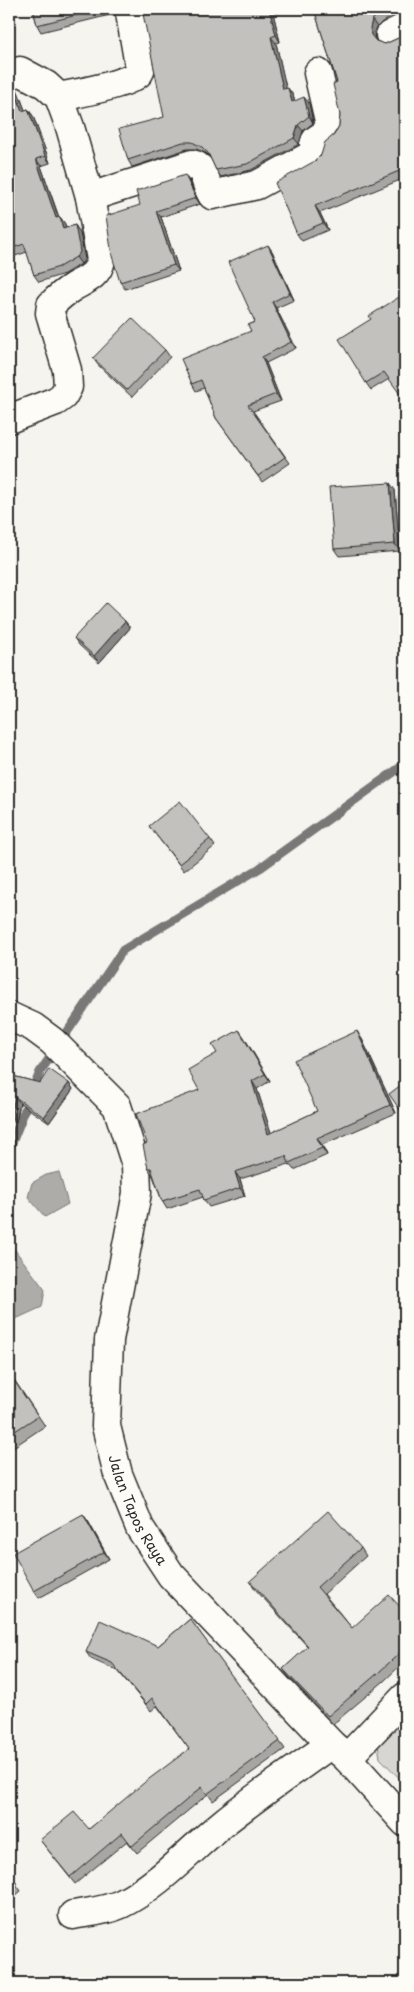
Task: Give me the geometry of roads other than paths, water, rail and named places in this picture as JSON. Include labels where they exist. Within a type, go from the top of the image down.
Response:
[{"type":"street","points":[[59,97],[104,87],[139,75],[140,71],[130,13],[132,9]]},
{"type":"street","points":[[9,75],[20,71],[46,85],[59,97],[70,126],[90,197],[101,260],[100,267],[95,274],[51,305],[50,313],[67,370],[68,387],[63,396],[56,401],[9,419]]},
{"type":"street","points":[[90,197],[192,164],[199,166],[204,172],[208,189],[212,195],[257,185],[282,172],[312,155],[315,148],[314,143],[325,134],[330,124],[318,73]]},
{"type":"street","name":"Jalan Tapos Raya","points":[[9,1016],[32,1027],[52,1041],[117,1106],[136,1165],[137,1192],[109,1340],[106,1426],[118,1474],[140,1528],[171,1574],[405,1822]]},
{"type":"street","points":[[73,1915],[103,1910],[121,1904],[154,1882],[224,1823],[339,1751],[405,1697]]},
{"type":"waterway","points":[[9,1150],[40,1072],[123,950],[260,868],[405,764]]}]
